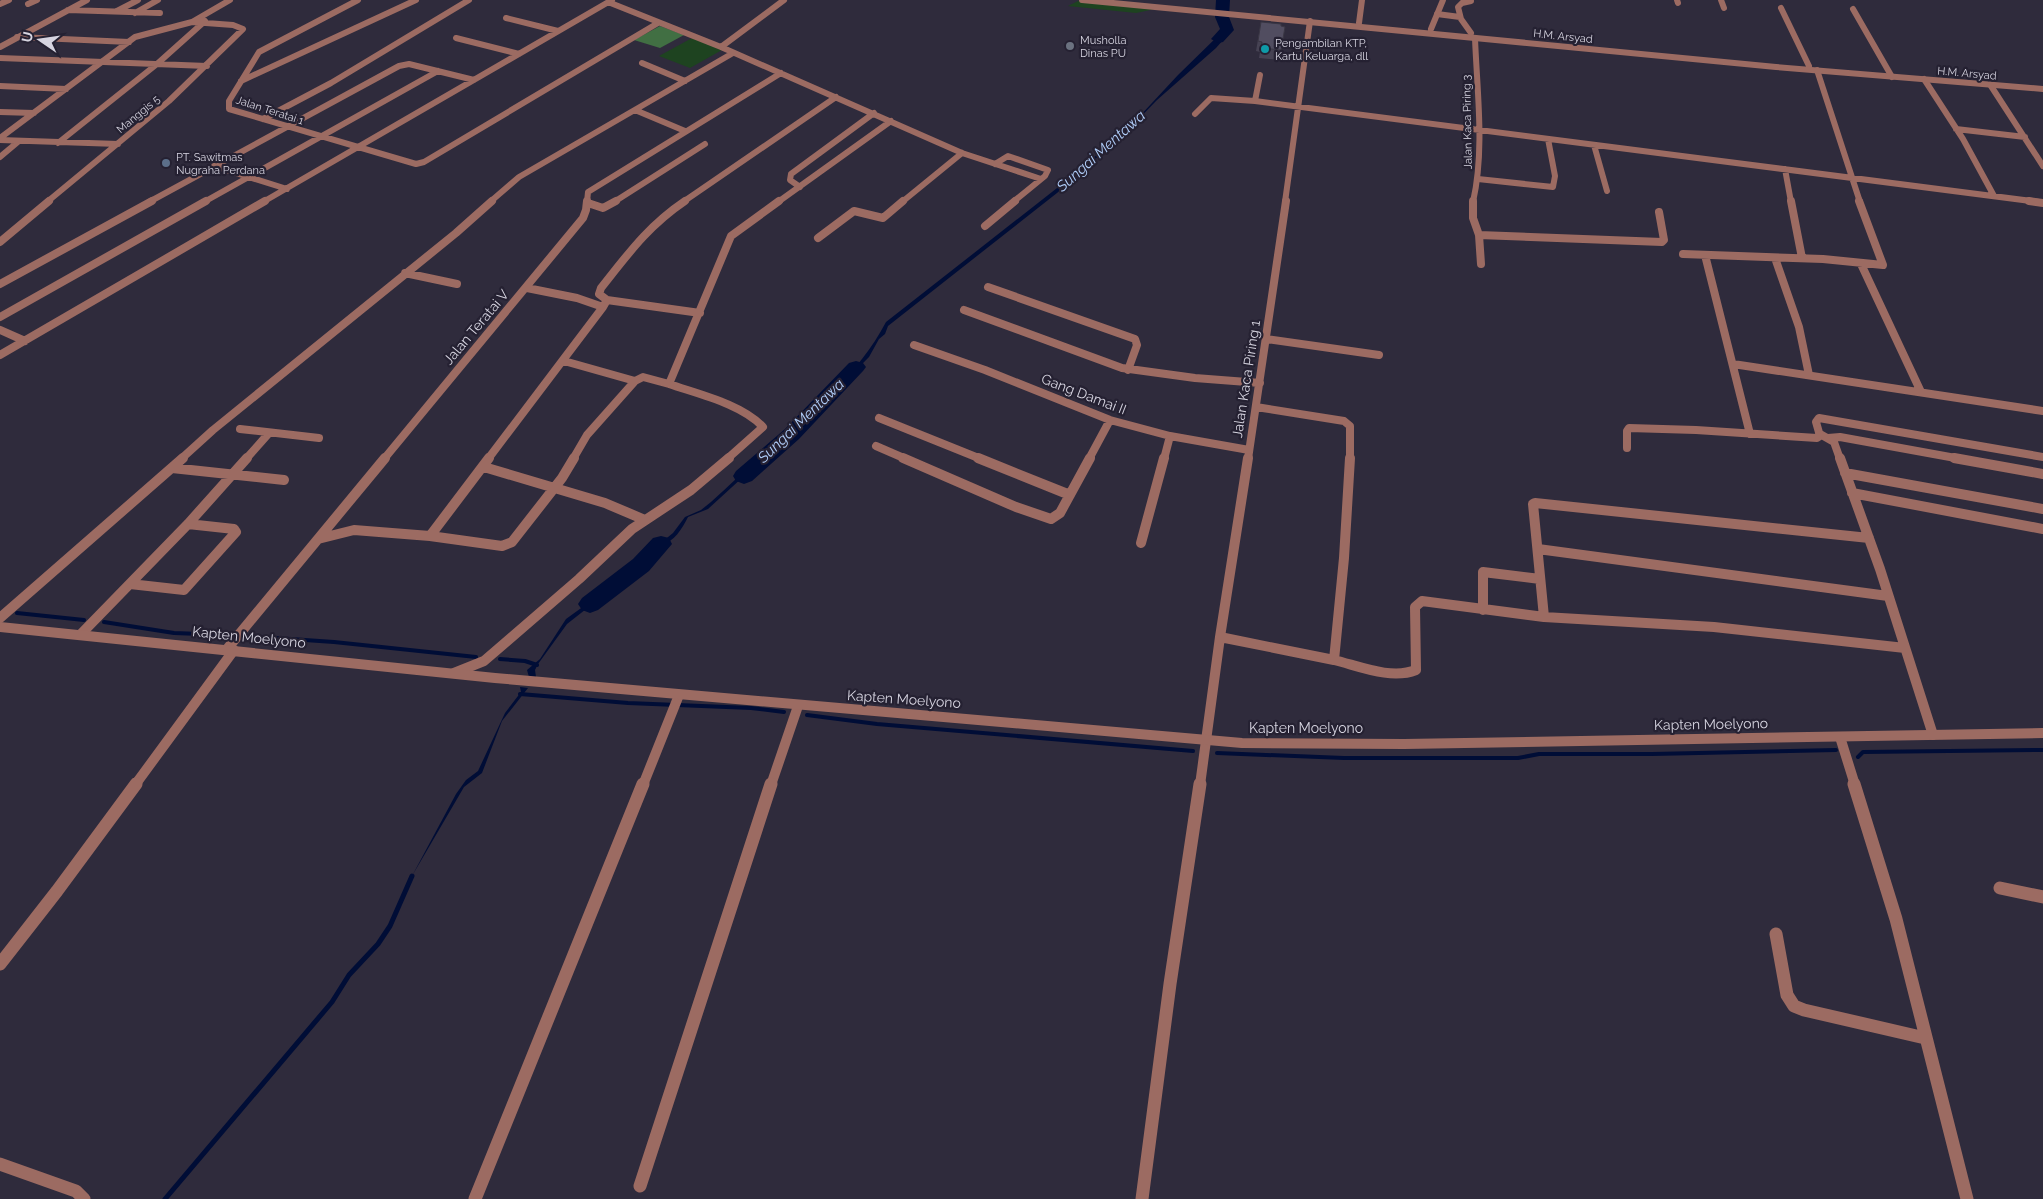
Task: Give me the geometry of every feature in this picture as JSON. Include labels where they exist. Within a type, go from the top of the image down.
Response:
[{"type":"street","points":[[0,4],[9,0]]},
{"type":"street","points":[[28,4],[37,0]]},
{"type":"street","points":[[0,47],[87,0]]},
{"type":"street","points":[[116,12],[138,0]]},
{"type":"street","points":[[135,12],[158,0]]},
{"type":"street","name":"Manggis 5","points":[[0,139],[137,36],[192,22],[230,0]]},
{"type":"street","points":[[58,143],[157,64],[202,23],[240,0]]},
{"type":"street","name":"Jalan Teratai 1","points":[[358,0],[261,51],[229,101],[229,109],[409,164],[424,162],[658,23]]},
{"type":"street","points":[[241,81],[416,0]]},
{"type":"street","points":[[262,119],[331,83],[469,0]]},
{"type":"street","points":[[721,47],[784,0]]},
{"type":"street","name":"H.M. Arsyad","points":[[1082,0],[1214,10]]},
{"type":"street","name":"H.M. Arsyad","points":[[1122,0],[1310,21],[1473,35],[1817,70],[2043,85]]},
{"type":"street","points":[[1359,23],[1362,0]]},
{"type":"street","points":[[1431,29],[1441,0]]},
{"type":"street","points":[[1721,0],[1724,8]]},
{"type":"street","points":[[0,355],[610,1],[658,23],[721,47],[962,153],[1041,179]]},
{"type":"street","points":[[1471,1],[1462,3],[1458,7],[1460,17],[1473,35]]},
{"type":"street","points":[[1781,8],[1809,66]]},
{"type":"street","points":[[1852,9],[1891,75]]},
{"type":"street","points":[[67,10],[160,14]]},
{"type":"street","name":"H.M. Arsyad","points":[[1231,12],[1431,29],[1473,35]]},
{"type":"street","points":[[1437,14],[1460,17]]},
{"type":"street","points":[[506,18],[558,32]]},
{"type":"street","name":"Jalan Kaca Piring 1","points":[[1142,1199],[1170,984],[1207,740],[1220,637],[1267,339],[1283,208],[1310,21]]},
{"type":"street","name":"Manggis 5","points":[[0,242],[169,101],[236,38],[243,27],[192,22]]},
{"type":"street","name":"Jalan Kaca Piring 3","points":[[1473,35],[1478,130],[1478,178],[1472,205],[1472,218],[1479,235],[1481,264]]},
{"type":"street","points":[[17,37],[128,42]]},
{"type":"street","points":[[456,38],[519,54]]},
{"type":"street","name":"H.M. Arsyad","points":[[1556,44],[1809,66],[1992,86],[2043,89]]},
{"type":"street","points":[[0,618],[213,430],[456,233],[519,177],[733,53]]},
{"type":"street","points":[[0,58],[207,66]]},
{"type":"street","points":[[0,284],[401,64],[409,64],[474,80]]},
{"type":"street","points":[[642,64],[685,81]]},
{"type":"street","points":[[1683,254],[1802,258],[1883,265],[1850,177],[1817,70]]},
{"type":"street","points":[[0,317],[438,71]]},
{"type":"street","name":"Jalan Teratai V","points":[[0,964],[57,891],[230,650],[317,539],[527,288],[583,218],[588,209],[586,198],[588,192],[781,73]]},
{"type":"street","points":[[1255,101],[1260,75]]},
{"type":"street","points":[[1924,79],[1938,105],[1945,110],[1994,196]]},
{"type":"street","points":[[0,86],[66,89]]},
{"type":"street","points":[[1992,86],[2043,166]]},
{"type":"street","points":[[605,304],[599,294],[601,288],[660,218],[836,97]]},
{"type":"street","points":[[1195,114],[1211,98],[1255,101],[2043,203]]},
{"type":"street","points":[[635,110],[685,131]]},
{"type":"street","points":[[0,112],[34,113]]},
{"type":"street","points":[[800,186],[790,180],[791,174],[874,114]]},
{"type":"street","points":[[669,384],[731,236],[891,121]]},
{"type":"street","points":[[1956,129],[2025,137]]},
{"type":"street","points":[[0,139],[58,143],[118,144]]},
{"type":"street","points":[[1478,178],[1553,187],[1555,176],[1548,139]]},
{"type":"street","points":[[0,157],[19,141]]},
{"type":"street","points":[[588,203],[603,208],[608,207],[705,144]]},
{"type":"street","points":[[1594,145],[1607,191]]},
{"type":"street","points":[[818,238],[854,211],[883,218],[962,153]]},
{"type":"street","points":[[984,226],[1048,172],[1047,168],[1008,156],[995,164]]},
{"type":"street","points":[[214,166],[287,190]]},
{"type":"street","points":[[1784,169],[1802,258]]},
{"type":"street","points":[[1479,235],[1662,242],[1664,240],[1659,212]]},
{"type":"street","points":[[1705,254],[1750,434]]},
{"type":"street","points":[[1775,258],[1799,327],[1810,375]]},
{"type":"street","points":[[1861,264],[1921,392]]},
{"type":"street","points":[[405,273],[457,284]]},
{"type":"street","points":[[988,287],[1135,339],[1137,345],[1128,370]]},
{"type":"street","points":[[527,288],[605,304],[700,313]]},
{"type":"street","points":[[430,536],[564,361],[605,304]]},
{"type":"street","points":[[964,310],[1128,370],[1260,383]]},
{"type":"street","points":[[0,330],[25,340]]},
{"type":"street","points":[[1267,339],[1379,354]]},
{"type":"street","name":"Gang Damai II","points":[[914,346],[985,370],[1110,420],[1170,436],[1249,450]]},
{"type":"street","points":[[564,361],[635,381]]},
{"type":"street","points":[[1733,364],[2043,411]]},
{"type":"street","points":[[317,539],[354,530],[430,536],[489,545],[508,545],[555,488],[586,435],[635,381],[643,376],[720,403],[754,418],[763,427],[691,490],[626,534],[579,579],[484,661],[454,673]]},
{"type":"street","points":[[1256,407],[1344,421],[1350,426],[1344,558],[1334,660]]},
{"type":"street","points":[[879,418],[1070,495]]},
{"type":"street","points":[[1933,735],[1888,596],[1834,442],[1824,436],[1816,422],[1820,418],[2043,457]]},
{"type":"street","points":[[876,446],[1016,507],[1051,519],[1056,517],[1070,495],[1110,420]]},
{"type":"street","points":[[1627,448],[1627,431],[1629,428],[1696,430],[1817,438],[1824,436],[1840,437],[2043,474]]},
{"type":"street","points":[[240,429],[319,438]]},
{"type":"street","points":[[80,634],[188,524],[269,433]]},
{"type":"street","points":[[1142,543],[1170,436]]},
{"type":"street","points":[[484,467],[605,503],[645,520]]},
{"type":"street","points":[[172,468],[284,480]]},
{"type":"street","points":[[1845,473],[2043,509]]},
{"type":"street","points":[[1852,493],[2043,529]]},
{"type":"street","points":[[1544,617],[1533,504],[1535,503],[1868,538]]},
{"type":"street","points":[[130,584],[184,590],[236,532],[234,529],[188,524]]},
{"type":"street","points":[[1538,549],[1888,596]]},
{"type":"street","points":[[1483,610],[1482,572],[1540,579]]},
{"type":"street","points":[[1220,637],[1396,672],[1413,672],[1416,670],[1415,607],[1418,603],[1430,602],[1544,617],[1714,627],[1905,648]]},
{"type":"street","name":"Kapten Moelyono","points":[[0,627],[495,678],[798,706],[1207,740],[1279,744],[1394,744],[2043,734]]},
{"type":"street","points":[[475,1199],[680,695]]},
{"type":"street","points":[[640,1186],[756,827],[798,706]]},
{"type":"street","points":[[1840,737],[1896,919],[1967,1199]]},
{"type":"street","points":[[2000,888],[2043,897]]},
{"type":"street","points":[[1776,934],[1787,995],[1794,1006],[1804,1010],[1925,1038]]},
{"type":"street","points":[[0,1164],[76,1191],[84,1199]]},
{"type":"green space","points":[[1080,0],[1160,8],[1136,13],[1068,6]]},
{"type":"green space","points":[[660,26],[684,35],[660,48],[634,40]]},
{"type":"green space","points":[[692,38],[722,50],[690,68],[659,56]]},
{"type":"water","name":"Sungai Mentawa","points":[[1216,13],[1228,14],[1232,30],[1216,48],[1057,193],[888,326],[885,334],[879,339],[869,357],[799,428],[796,435],[777,446],[708,509],[688,517],[674,538],[661,545],[632,573],[567,624],[538,664],[535,670],[536,677],[529,677],[527,670],[540,659],[566,619],[613,585],[616,585],[639,566],[646,555],[673,533],[685,517],[701,510],[711,502],[817,407],[862,359],[886,322],[1080,170],[1138,118],[1222,32]]},
{"type":"water","points":[[520,687],[528,688],[502,721],[482,773],[464,787],[412,876],[456,794],[466,780],[478,771],[505,713],[521,692]]},
{"type":"building","points":[[1261,22],[1281,24],[1281,26],[1285,27],[1281,50],[1261,48],[1262,42],[1258,41]]},
{"type":"waterway","name":"Sungai Mentawa","points":[[1218,39],[1227,30],[1222,17],[1223,0]]},
{"type":"waterway","name":"Sungai Mentawa","points":[[744,476],[792,434],[856,367]]},
{"type":"waterway","name":"Sungai Mentawa","points":[[590,604],[641,565],[661,544]]},
{"type":"waterway","points":[[17,613],[84,620]]},
{"type":"waterway","points":[[104,622],[174,633],[227,635]]},
{"type":"waterway","points":[[248,636],[334,642],[476,657]]},
{"type":"waterway","points":[[500,659],[525,661],[537,665]]},
{"type":"waterway","points":[[520,694],[628,703],[751,708],[784,712]]},
{"type":"waterway","points":[[807,715],[877,724],[1193,751]]},
{"type":"waterway","points":[[1217,753],[1344,758],[1518,758],[1539,754],[1652,754],[1836,750]]},
{"type":"waterway","points":[[1858,757],[1863,752],[2043,750]]},
{"type":"waterway","points":[[165,1199],[332,1002],[349,975],[378,944],[390,926],[412,876]]},
{"type":"place","name":"Musholla Dinas PU","points":[[1070,46]]},
{"type":"place","name":"Pengambilan KTP, Kartu Keluarga, dll","points":[[1265,49]]},
{"type":"place","name":"PT. Sawitmas Nugraha Perdana","points":[[166,163]]}]
